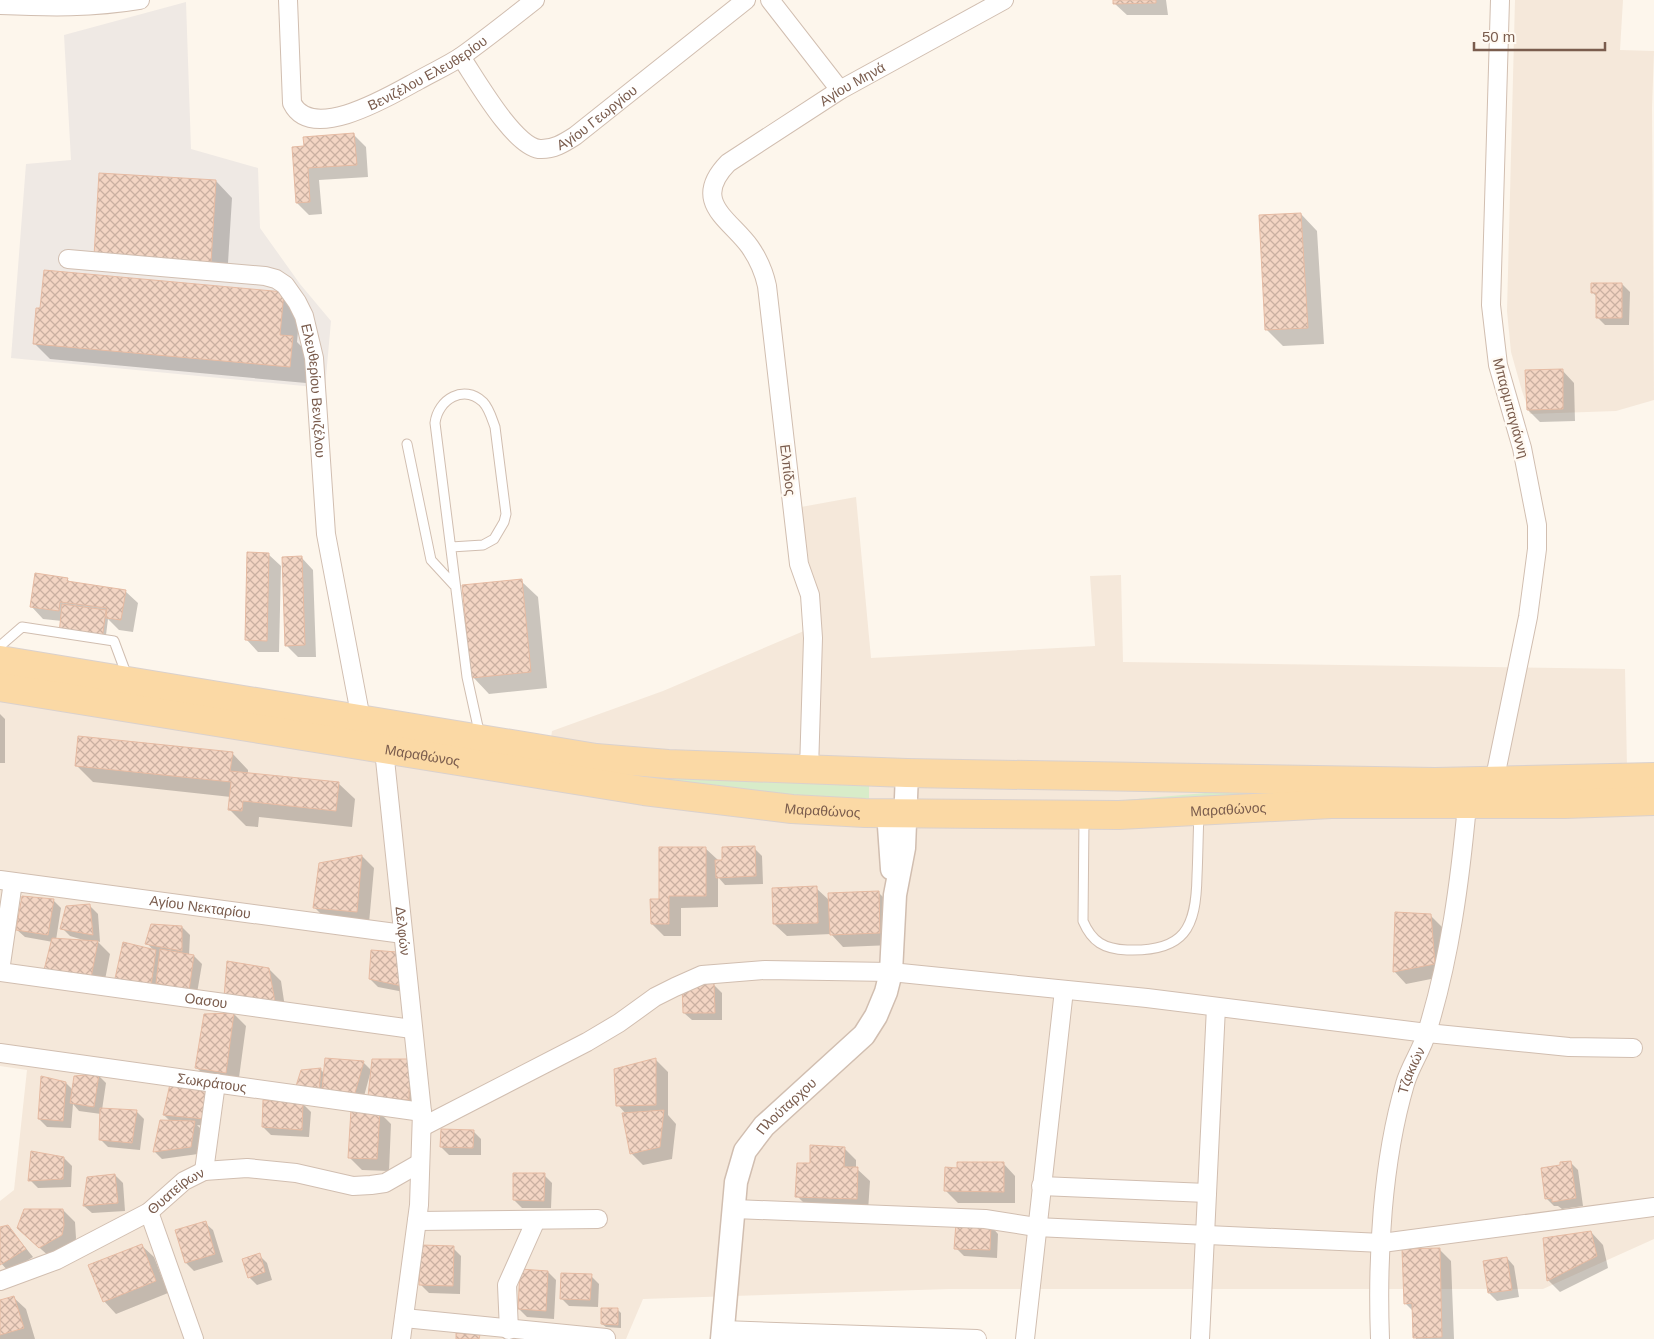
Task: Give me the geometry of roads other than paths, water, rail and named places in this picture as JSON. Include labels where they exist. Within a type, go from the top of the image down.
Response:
[{"type":"main road","name":"Μαραθώνος","points":[[0,660],[480,739],[631,761],[809,770],[902,799],[1084,815],[1199,812],[1330,804],[1467,805],[1654,801]]},
{"type":"main road","name":"Μαραθώνος","points":[[0,687],[705,800],[792,809],[902,799],[1214,778],[1494,782],[1654,777]]},
{"type":"street","points":[[0,5],[61,8],[103,6],[140,0]]},
{"type":"street","name":"Βενιζέλου Ελευθερίου","points":[[288,0],[291,98],[294,108],[307,117],[321,119],[350,114],[390,96],[461,57],[535,0]]},
{"type":"street","name":"Αγίου Γεωργίου","points":[[461,57],[518,137],[535,148],[552,148],[574,136],[746,0]]},
{"type":"street","points":[[770,0],[840,90]]},
{"type":"street","name":"Αγίου Μηνά","points":[[715,186],[720,173],[728,163],[840,90],[1003,0]]},
{"type":"street","name":"Μπαρμπαγιάννη","points":[[1494,782],[1528,617],[1537,549],[1535,502],[1522,448],[1503,388],[1493,336],[1491,305],[1500,0]]},
{"type":"street","name":"Ελπίδος","points":[[715,186],[714,198],[718,213],[749,246],[759,261],[767,286],[775,372],[799,564],[810,595],[813,638],[809,770]]},
{"type":"street","name":"Ελευθερίου Βενιζέλου","points":[[68,259],[265,276],[276,279],[285,285],[297,302],[304,316],[314,358],[326,534],[360,719]]},
{"type":"street","name":"Δελφών","points":[[384,750],[422,1119],[417,1220],[401,1339]]},
{"type":"street","name":"Πλούταρχου","points":[[722,1335],[738,1170],[750,1143],[764,1126],[864,1035],[881,1006],[891,972],[895,895],[903,854],[902,799]]},
{"type":"street","name":"Τζακιών","points":[[1380,1339],[1379,1302],[1383,1208],[1405,1083],[1427,1033],[1449,944],[1467,805]]},
{"type":"street","points":[[0,972],[6,881]]},
{"type":"street","name":"Αγίου Νεκταρίου","points":[[6,881],[402,934]]},
{"type":"street","points":[[422,1119],[587,1042],[619,1023],[655,997],[702,975],[765,970],[891,972],[1216,1007],[1427,1033],[1568,1047],[1633,1048]]},
{"type":"street","name":"Οασου","points":[[0,972],[412,1029]]},
{"type":"street","points":[[1025,1339],[1036,1227],[1064,990]]},
{"type":"street","points":[[1200,1339],[1216,1007]]},
{"type":"street","name":"Σωκράτους","points":[[0,1053],[216,1083],[422,1119]]},
{"type":"street","points":[[204,1171],[216,1083]]},
{"type":"street","name":"Θυατείρων","points":[[0,1282],[57,1260],[149,1212],[184,1181],[204,1171],[247,1168],[296,1173],[353,1186],[385,1183],[420,1163]]},
{"type":"street","points":[[1041,1186],[1207,1193]]},
{"type":"street","points":[[735,1209],[985,1219],[1036,1227],[1382,1243],[1654,1207]]},
{"type":"street","points":[[149,1212],[194,1339]]},
{"type":"street","points":[[417,1220],[598,1219]]},
{"type":"street","points":[[509,1330],[507,1285],[536,1220]]},
{"type":"street","points":[[404,1318],[509,1330],[606,1338]]},
{"type":"street","points":[[722,1335],[977,1339]]},
{"type":"lane","points":[[451,547],[482,545],[494,539],[500,532],[506,514],[491,416],[485,404],[475,396],[461,394],[443,402],[439,408],[435,423],[451,547],[454,586],[467,677],[480,739]]},
{"type":"lane","points":[[407,444],[431,560],[454,586]]},
{"type":"lane","points":[[0,646],[22,627],[114,641],[129,681]]},
{"type":"lane","points":[[1084,815],[1083,921],[1089,934],[1099,944],[1115,950],[1138,950],[1165,946],[1180,937],[1190,925],[1196,897],[1199,812]]}]
